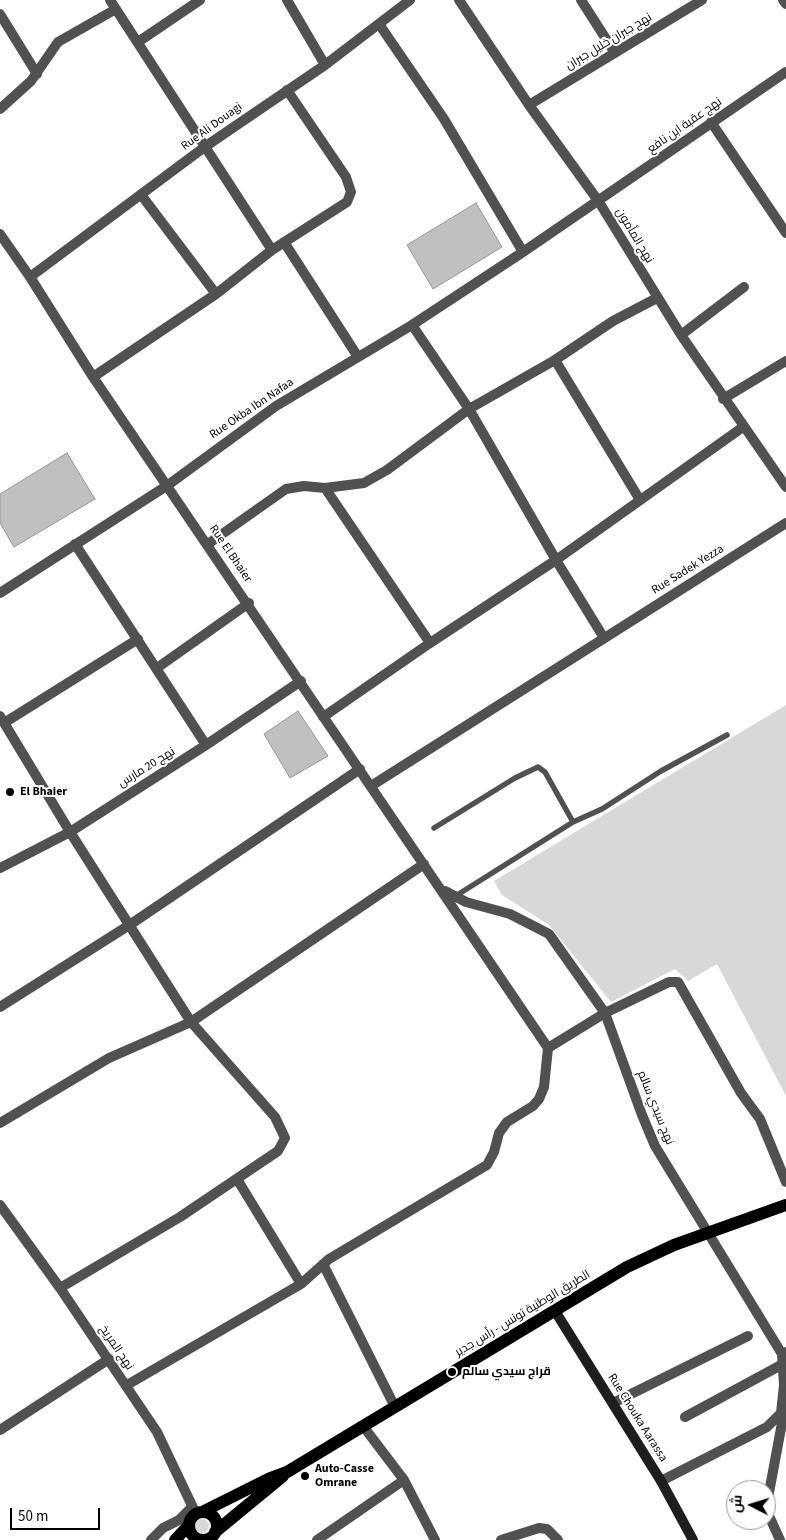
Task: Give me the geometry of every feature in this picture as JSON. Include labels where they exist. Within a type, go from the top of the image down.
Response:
[{"type":"main road","name":"الطريق الوطنية تونس - رأس جدير","points":[[207,1538],[287,1472],[627,1266],[709,1232],[786,1205]]},
{"type":"main road","name":"Rue Chouka Aarassa","points":[[555,1311],[661,1481],[692,1540]]},
{"type":"main road","name":"الطريق الوطنية تونس - رأس جدير","points":[[174,1540],[195,1515],[268,1479],[287,1472]]},
{"type":"main road","points":[[195,1515],[213,1517],[216,1524],[207,1538],[194,1536],[195,1515]]},
{"type":"street","points":[[138,42],[200,0]]},
{"type":"street","points":[[287,0],[325,65]]},
{"type":"street","name":"Rue Ali Douagi","points":[[30,277],[142,196],[206,146],[325,65],[410,0]]},
{"type":"street","name":"نهج المأمون","points":[[459,0],[529,105],[599,202],[681,335],[723,399],[786,487]]},
{"type":"street","points":[[581,0],[615,53]]},
{"type":"street","points":[[680,0],[686,10]]},
{"type":"street","name":"نهج جبران خليل جبران","points":[[529,105],[702,0]]},
{"type":"street","points":[[783,0],[786,4]]},
{"type":"street","points":[[0,109],[37,74],[58,42],[113,4],[272,250]]},
{"type":"street","points":[[0,14],[37,74]]},
{"type":"street","points":[[379,24],[444,120],[523,252]]},
{"type":"street","name":"نهج عقبة ابن نافع","points":[[599,202],[711,122],[786,72]]},
{"type":"street","points":[[93,376],[216,294],[272,250],[347,202],[351,192],[346,177],[287,90]]},
{"type":"street","points":[[711,122],[786,233]]},
{"type":"street","points":[[142,196],[216,294]]},
{"type":"street","name":"Rue Okba Ibn Nafaa","points":[[0,593],[168,484],[276,406],[412,325],[599,202]]},
{"type":"street","name":"Rue El Bhaier","points":[[0,234],[30,277],[93,376],[249,603],[323,717],[548,1048]]},
{"type":"street","points":[[284,242],[358,357]]},
{"type":"street","points":[[681,335],[744,287]]},
{"type":"street","points":[[208,544],[286,489],[304,486],[325,488],[364,483],[387,470],[469,409],[555,360],[613,321],[657,298]]},
{"type":"street","points":[[412,325],[469,409],[556,560],[604,638]]},
{"type":"street","points":[[555,360],[640,500]]},
{"type":"street","points":[[723,399],[786,360]]},
{"type":"street","points":[[323,717],[430,642],[556,560],[743,427]]},
{"type":"street","points":[[325,488],[430,642]]},
{"type":"street","name":"Rue Sadek Yezza","points":[[371,786],[786,523]]},
{"type":"street","points":[[75,544],[206,745]]},
{"type":"street","points":[[157,668],[249,603]]},
{"type":"street","points":[[60,1288],[180,1217],[278,1152],[285,1138],[284,1131],[275,1116],[192,1022],[131,924],[70,832],[2,720],[138,639]]},
{"type":"street","name":"نهج 20 مارس","points":[[0,868],[70,832],[206,745],[301,681]]},
{"type":"street","points":[[0,1007],[131,924],[360,770]]},
{"type":"street","points":[[0,1123],[109,1058],[192,1022],[424,864]]},
{"type":"street","name":"نهج سيدي سالم","points":[[440,888],[454,897],[510,914],[549,934],[605,1013],[655,1146],[784,1357]]},
{"type":"street","points":[[127,1385],[301,1284],[323,1264],[487,1165],[494,1152],[498,1134],[507,1122],[533,1106],[539,1098],[544,1087],[548,1048],[605,1013],[674,980],[680,984],[741,1093],[760,1119],[786,1182]]},
{"type":"street","points":[[237,1179],[301,1284]]},
{"type":"street","name":"نهج المريخ","points":[[0,1205],[60,1288],[157,1432],[195,1515]]},
{"type":"street","points":[[0,1225],[8,1218]]},
{"type":"street","points":[[323,1264],[395,1407]]},
{"type":"street","points":[[613,1403],[748,1336]]},
{"type":"street","points":[[685,1417],[784,1357],[785,1385],[781,1413],[781,1446],[766,1509],[780,1540]]},
{"type":"street","points":[[1,1426],[109,1359]]},
{"type":"street","points":[[661,1481],[767,1426],[781,1413]]},
{"type":"street","points":[[363,1426],[404,1480],[434,1540]]},
{"type":"street","points":[[317,1540],[404,1480]]},
{"type":"street","points":[[151,1540],[163,1528],[195,1515]]},
{"type":"street","points":[[501,1540],[539,1528],[547,1529],[558,1540]]},
{"type":"lane","points":[[454,897],[573,822],[602,809],[661,771],[727,735]]},
{"type":"lane","points":[[434,828],[515,778],[538,767],[545,772],[573,822]]},
{"type":"shaded area","points":[[786,705],[786,1096],[717,964],[688,981],[675,969],[611,1002],[549,925],[502,895],[494,881]]},
{"type":"shaded area","points":[[199,1519],[205,1519],[209,1526],[205,1533],[199,1533],[195,1529],[195,1523]]},
{"type":"building","points":[[476,203],[502,247],[433,289],[407,245]]},
{"type":"building","points":[[67,453],[95,499],[14,547],[0,523],[0,494]]},
{"type":"building","points":[[298,711],[328,756],[290,778],[264,734]]},
{"type":"place","name":"El Bhaier","points":[[10,792]]},
{"type":"place","name":"قراج سيدي سالم","points":[[452,1372]]},
{"type":"place","name":"Auto-Casse Omrane","points":[[305,1476]]}]
